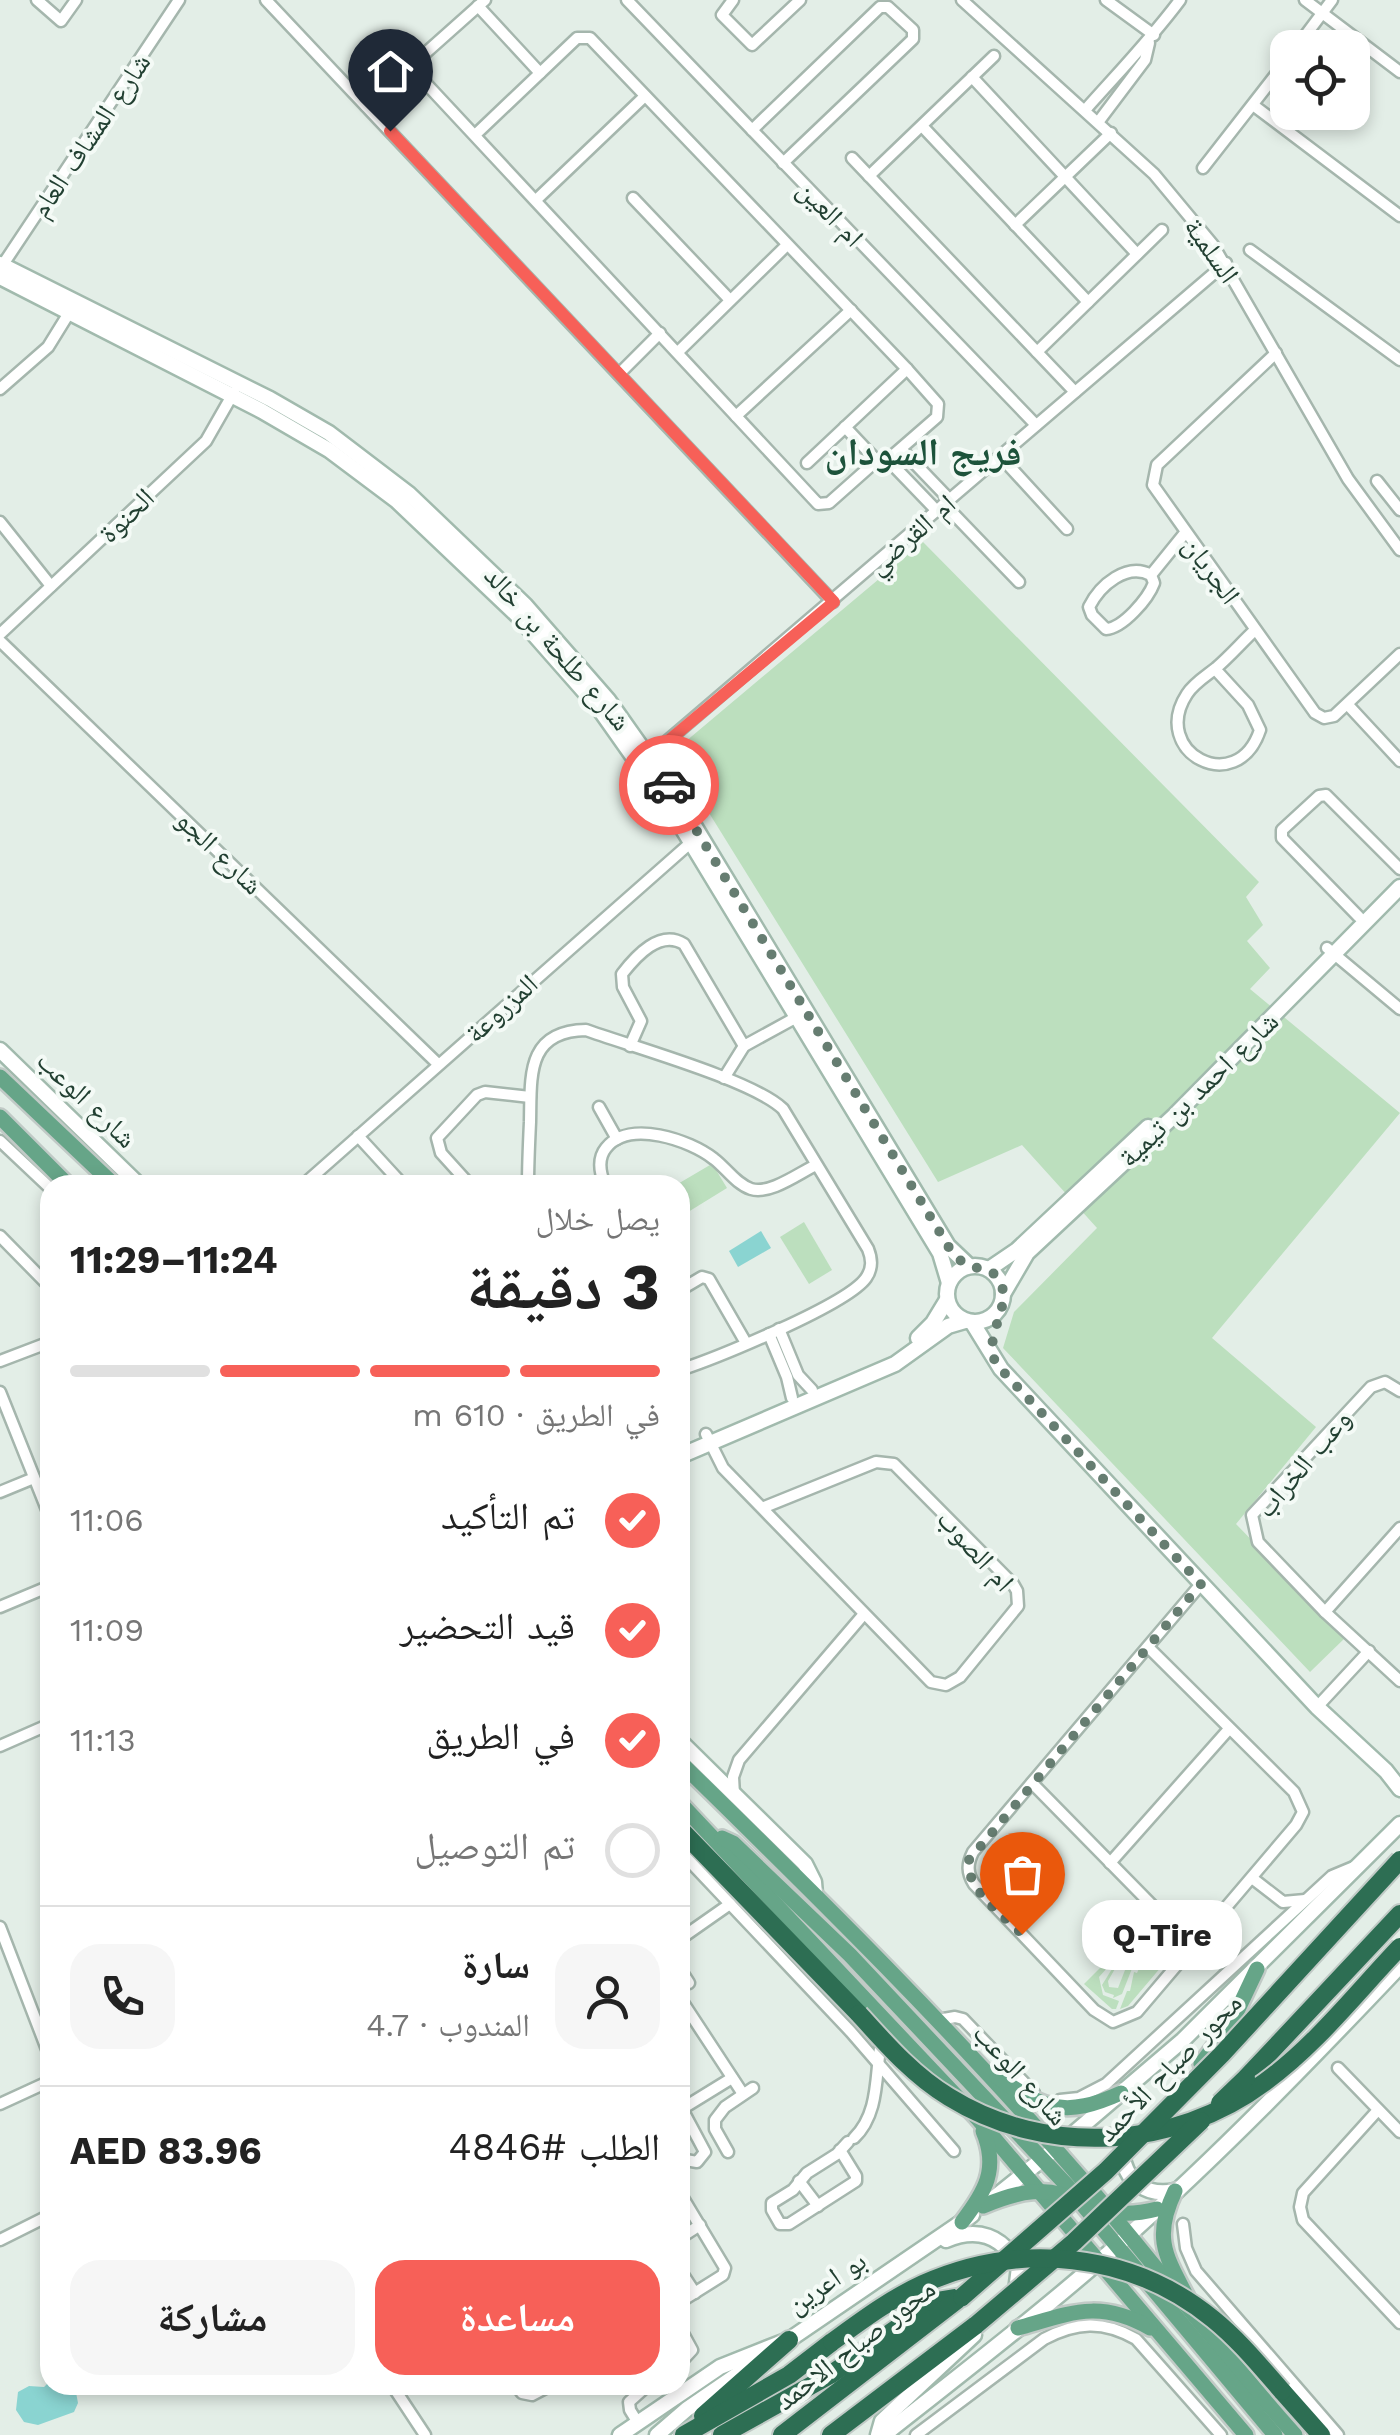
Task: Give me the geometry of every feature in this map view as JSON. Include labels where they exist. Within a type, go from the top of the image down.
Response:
[{"type":"highway","points":[[690,1840],[855,2023],[930,2084],[968,2108],[1003,2123],[1076,2138],[1156,2132],[1201,2118],[1263,2084],[1299,2053],[1400,1946]]},
{"type":"highway","name":"محور صباح الأحمد","points":[[962,2296],[1106,2170],[1222,2054],[1400,1860]]},
{"type":"highway","name":"محور صباح الأحمد","points":[[832,2435],[976,2325],[1074,2242],[1246,2078],[1400,1914]]},
{"type":"highway","points":[[718,2435],[780,2380],[870,2315],[924,2284],[992,2263],[1055,2257],[1124,2271],[1187,2300],[1285,2386],[1320,2435]]},
{"type":"highway","points":[[718,2435],[830,2375],[938,2301],[962,2296]]},
{"type":"highway","name":"محور صباح الاحمد","points":[[782,2435],[962,2296]]},
{"type":"highway","points":[[683,2435],[789,2340]]},
{"type":"highway","points":[[683,2435],[780,2380]]},
{"type":"main road","name":"شارع الوعب","points":[[0,1077],[103,1175]]},
{"type":"main road","points":[[0,1117],[58,1175]]},
{"type":"main road","name":"شارع الوعب","points":[[690,1772],[938,2020],[1055,2149],[1080,2196]]},
{"type":"main road","points":[[690,1814],[977,2118],[1246,2435]]},
{"type":"main road","points":[[713,1838],[733,1844],[850,1954],[1040,2161],[1123,2240],[1295,2435]]},
{"type":"main road","points":[[1011,2301],[1079,2238],[1083,2225],[1080,2196],[1124,2140],[1212,2052],[1257,1969]]},
{"type":"main road","points":[[975,2062],[1032,2100],[1055,2108],[1081,2108],[1121,2093]]},
{"type":"main road","points":[[962,2222],[981,2197],[991,2174],[990,2146],[977,2118]]},
{"type":"main road","points":[[1027,2146],[1034,2148],[1040,2143],[1036,2128]]},
{"type":"main road","points":[[983,2206],[1038,2190],[1080,2196],[1110,2213],[1126,2215],[1157,2210]]},
{"type":"main road","points":[[1175,2191],[1164,2215],[1162,2238],[1171,2266],[1206,2331]]},
{"type":"main road","points":[[1080,2196],[1099,2261]]},
{"type":"main road","points":[[1110,2213],[1130,2258],[1274,2435]]},
{"type":"main road","points":[[1112,2276],[1113,2260],[1130,2258]]},
{"type":"main road","points":[[1018,2328],[1096,2309],[1119,2313],[1158,2332]]},
{"type":"main road","points":[[1255,2370],[1265,2350]]},
{"type":"main road","points":[[1235,2368],[1255,2370],[1285,2386]]},
{"type":"street","points":[[37,0],[61,20],[76,0]]},
{"type":"street","name":"شارع المشاف العام","points":[[1,269],[179,0]]},
{"type":"street","points":[[266,0],[834,602]]},
{"type":"street","name":"ام العين","points":[[627,0],[1036,425]]},
{"type":"street","points":[[732,0],[722,15],[752,45],[800,0]]},
{"type":"street","name":"السلمية","points":[[962,0],[1154,174],[1226,264],[1348,479],[1400,550]]},
{"type":"street","points":[[1106,0],[1151,39]]},
{"type":"street","points":[[1086,109],[1151,39],[1180,0]]},
{"type":"street","points":[[1305,0],[1400,72]]},
{"type":"street","points":[[1309,30],[1332,0]]},
{"type":"street","points":[[366,106],[481,3],[540,72]]},
{"type":"street","points":[[752,130],[880,8],[888,7],[913,30],[914,38],[783,163]]},
{"type":"street","points":[[419,76],[820,505],[829,503],[882,460],[902,449],[937,417],[936,401],[907,369],[586,36],[577,38],[475,135]]},
{"type":"street","points":[[1099,122],[1145,60],[1151,39]]},
{"type":"street","points":[[869,176],[994,56]]},
{"type":"street","points":[[972,77],[1137,254]]},
{"type":"street","points":[[1202,168],[1270,83]]},
{"type":"street","points":[[536,200],[644,96]]},
{"type":"street","points":[[1253,105],[1400,216]]},
{"type":"street","points":[[922,126],[1088,302]]},
{"type":"street","points":[[1015,225],[1110,133]]},
{"type":"street","points":[[852,158],[1075,392]]},
{"type":"street","points":[[634,198],[730,300]]},
{"type":"street","points":[[1037,352],[1162,230]]},
{"type":"street","points":[[678,352],[788,245]]},
{"type":"street","points":[[1250,250],[1400,360]]},
{"type":"street","name":"ام القرضي","points":[[645,760],[1226,264]]},
{"type":"street","name":"شارع طلحة بن خالد","points":[[1,269],[69,313],[235,391]]},
{"type":"street","name":"شارع طلحة بن خالد","points":[[1,269],[235,391],[328,450],[398,501],[549,649],[645,760],[948,1246],[969,1266]]},
{"type":"street","points":[[736,416],[851,310]]},
{"type":"street","points":[[0,390],[48,347],[69,313]]},
{"type":"street","points":[[619,374],[660,333]]},
{"type":"street","name":"الجريان","points":[[1276,353],[1157,464],[1153,485],[1316,712],[1324,718],[1334,716],[1348,705]]},
{"type":"street","points":[[806,463],[907,369]]},
{"type":"street","name":"الحنوة","points":[[0,637],[206,441],[235,391]]},
{"type":"street","points":[[845,427],[882,460],[943,504]]},
{"type":"street","points":[[902,449],[943,504],[1019,582]]},
{"type":"street","points":[[1000,456],[1067,530]]},
{"type":"street","points":[[1377,482],[1400,510]]},
{"type":"street","points":[[0,522],[51,586]]},
{"type":"street","points":[[1151,574],[1186,534]]},
{"type":"street","points":[[1134,569],[1151,574],[1151,591],[1114,628],[1106,629],[1092,615],[1092,600],[1124,572],[1134,569]]},
{"type":"street","points":[[1216,669],[1248,705],[1260,730],[1245,754],[1229,764],[1210,766],[1192,756],[1177,728],[1177,714],[1188,692],[1255,630]]},
{"type":"street","name":"شارع الجو","points":[[0,637],[438,1064]]},
{"type":"street","points":[[1400,654],[1348,705],[1400,762]]},
{"type":"street","points":[[1359,917],[1282,838],[1282,830],[1319,796],[1326,795],[1400,873]]},
{"type":"street","name":"شارع طلحة بن خالد","points":[[696,838],[796,1018],[940,1253],[949,1283]]},
{"type":"street","name":"المزروعة","points":[[313,1175],[696,838]]},
{"type":"street","name":"شارع احمد بن تيمية","points":[[1002,1300],[1027,1253],[1175,1115],[1400,873]]},
{"type":"street","name":"شارع احمد بن تيمية","points":[[988,1270],[1018,1250],[1170,1109],[1400,887]]},
{"type":"street","points":[[630,1046],[640,1021],[623,987],[622,974],[656,942],[667,938],[684,944],[744,1046]]},
{"type":"street","points":[[1330,951],[1398,1004]]},
{"type":"street","points":[[724,1078],[744,1046],[796,1018]]},
{"type":"street","points":[[528,1175],[535,1057],[556,1035],[586,1030],[724,1078],[780,1105],[868,1249],[872,1259],[870,1271],[865,1281],[842,1297],[774,1332],[690,1366]]},
{"type":"street","name":"شارع الوعب","points":[[0,1050],[130,1175]]},
{"type":"street","points":[[462,1175],[437,1145],[441,1132],[477,1095],[485,1092],[530,1097]]},
{"type":"street","points":[[599,1107],[617,1138]]},
{"type":"street","points":[[603,1175],[602,1155],[617,1138],[640,1131],[709,1155],[756,1190],[769,1188],[816,1165]]},
{"type":"street","points":[[358,1136],[395,1175]]},
{"type":"street","points":[[0,1141],[40,1179]]},
{"type":"street","points":[[0,1236],[40,1277]]},
{"type":"street","points":[[690,1450],[792,1398],[901,1350],[928,1330],[947,1300],[954,1275],[969,1266],[988,1270],[999,1280],[1002,1300],[990,1351]]},
{"type":"street","points":[[690,1284],[702,1277],[709,1279],[746,1343]]},
{"type":"street","points":[[947,1300],[954,1312],[969,1321],[1001,1369],[1318,1707],[1393,1776],[1400,1789]]},
{"type":"street","points":[[690,1443],[896,1364],[948,1326],[992,1317],[1002,1300]]},
{"type":"street","points":[[774,1332],[789,1367],[792,1398]]},
{"type":"street","points":[[0,1361],[40,1346]]},
{"type":"street","points":[[789,1367],[812,1390]]},
{"type":"street","name":"وعب الخراب","points":[[1400,1391],[1385,1382],[1371,1387],[1252,1515],[1258,1542],[1400,1682]]},
{"type":"street","points":[[0,1392],[40,1493]]},
{"type":"street","name":"ام الصوب","points":[[708,1438],[723,1468],[931,1682],[946,1685],[960,1677],[1016,1612],[1019,1599],[1013,1584],[894,1464],[876,1462],[762,1508]]},
{"type":"street","points":[[0,1492],[34,1478]]},
{"type":"street","points":[[1325,1612],[1400,1528]]},
{"type":"street","points":[[1148,1647],[1294,1792],[1303,1812],[1194,1948],[1132,2016],[1113,2022],[1094,2010],[970,1877],[968,1868],[973,1852],[1201,1584]]},
{"type":"street","points":[[0,1607],[40,1590]]},
{"type":"street","points":[[734,1796],[733,1777],[739,1760],[864,1614]]},
{"type":"street","points":[[1318,1707],[1370,1651]]},
{"type":"street","points":[[0,1746],[40,1728]]},
{"type":"street","points":[[1110,1863],[1229,1729]]},
{"type":"street","name":"شارع الوعب","points":[[690,1752],[805,1864],[815,1894]]},
{"type":"street","points":[[706,1769],[724,1768],[739,1760]]},
{"type":"street","points":[[1032,1783],[1194,1948]]},
{"type":"street","name":"محور صباح الأحمد","points":[[1025,2174],[1183,2040],[1400,1824]]},
{"type":"street","points":[[690,1862],[855,2023],[881,2042],[904,2037]]},
{"type":"street","points":[[938,2020],[963,2019],[1031,2091],[1056,2100],[1079,2098],[1098,2090],[1159,2037],[1332,1876],[1360,1865]]},
{"type":"street","points":[[1252,1878],[1283,1902],[1306,1900]]},
{"type":"street","points":[[690,1932],[730,1904]]},
{"type":"street","points":[[0,1928],[40,2031]]},
{"type":"street","points":[[881,2435],[1018,2328],[1157,2210],[1320,2051],[1400,1966]]},
{"type":"street","points":[[690,2013],[732,2078],[748,2091],[717,2116],[714,2125],[728,2152]]},
{"type":"street","points":[[855,2023],[880,2067],[954,2151]]},
{"type":"street","points":[[847,2143],[856,2181],[787,2225],[780,2224],[772,2202],[793,2190],[866,2123],[880,2067],[881,2042]]},
{"type":"street","points":[[1338,2068],[1400,2132]]},
{"type":"street","points":[[690,2104],[732,2078]]},
{"type":"street","points":[[0,2104],[40,2085]]},
{"type":"street","points":[[1378,2110],[1303,2193],[1300,2207],[1303,2220],[1400,2322]]},
{"type":"street","points":[[690,2124],[705,2152],[701,2160],[690,2162]]},
{"type":"street","points":[[702,2142],[718,2134]]},
{"type":"street","points":[[1124,2140],[1123,2162],[1134,2182],[1153,2192],[1175,2191]]},
{"type":"street","name":"بو اعرين","points":[[657,2435],[707,2394],[927,2248],[1025,2174]]},
{"type":"street","points":[[799,2181],[818,2206]]},
{"type":"street","points":[[690,2209],[725,2268],[723,2275],[690,2296]]},
{"type":"street","points":[[0,2240],[40,2220]]},
{"type":"street","points":[[1183,2224],[1186,2248],[1196,2271],[1265,2350],[1285,2386],[1338,2435]]},
{"type":"street","points":[[690,2232],[700,2225]]},
{"type":"street","points":[[881,2435],[882,2421],[1011,2301],[1018,2285],[1018,2268],[1009,2251],[981,2233],[967,2233],[927,2248]]},
{"type":"street","points":[[690,2285],[695,2293]]},
{"type":"street","points":[[916,2435],[1044,2339],[1062,2330],[1092,2324],[1122,2331],[1136,2339],[1214,2432]]},
{"type":"street","points":[[690,2387],[720,2367],[789,2340]]},
{"type":"street","points":[[399,2395],[425,2435]]},
{"type":"street","points":[[637,2395],[629,2402],[638,2423]]},
{"type":"street","points":[[620,2435],[679,2395]]},
{"type":"green space","points":[[923,542],[1259,882],[1246,897],[1263,925],[1247,941],[1270,968],[1250,989],[1400,1113],[1212,1338],[1316,1427],[1236,1524],[1346,1637],[1310,1672],[1003,1348],[1014,1312],[1097,1228],[1022,1145],[938,1182],[688,779],[679,747]]},
{"type":"green space","points":[[710,1165],[727,1188],[690,1211],[690,1177]]},
{"type":"green space","points":[[804,1222],[832,1270],[809,1284],[780,1237]]},
{"type":"green space","points":[[1119,1918],[1128,1929],[1116,1936],[1108,1967],[1099,1977],[1103,1995],[1119,2001],[1116,2009],[1112,2009],[1084,1984],[1101,1967],[1087,1955]]},
{"type":"green space","points":[[1129,1934],[1155,1943],[1159,1952],[1132,1957],[1149,1946],[1129,1938],[1125,1947],[1130,1953],[1125,1965],[1116,1967],[1109,1987],[1118,1988],[1127,1965],[1133,1966],[1122,1994],[1113,1998],[1102,1985],[1112,1969],[1119,1939]]},
{"type":"green space","points":[[1162,1948],[1170,1952],[1167,1960],[1128,2006],[1120,2009],[1139,1961],[1151,1962],[1160,1956]]},
{"type":"water","points":[[761,1231],[771,1248],[738,1267],[729,1251]]},
{"type":"water","points":[[29,2386],[40,2387],[40,2395],[76,2395],[74,2412],[38,2425],[24,2422],[16,2410],[18,2392]]},
{"type":"way so far","points":[[669,785],[948,1246],[969,1266],[982,1267],[999,1280],[1003,1294],[990,1351],[997,1365],[1201,1584],[973,1852],[968,1868],[974,1884],[1022,1934]]},
{"type":"place","name":"Q-Tire","points":[[1022,1934]]},
{"type":"district","name":"فريج السودان","points":[[923,452]]},
{"type":"route","points":[[390,131],[834,602],[649,757],[669,785]]}]
